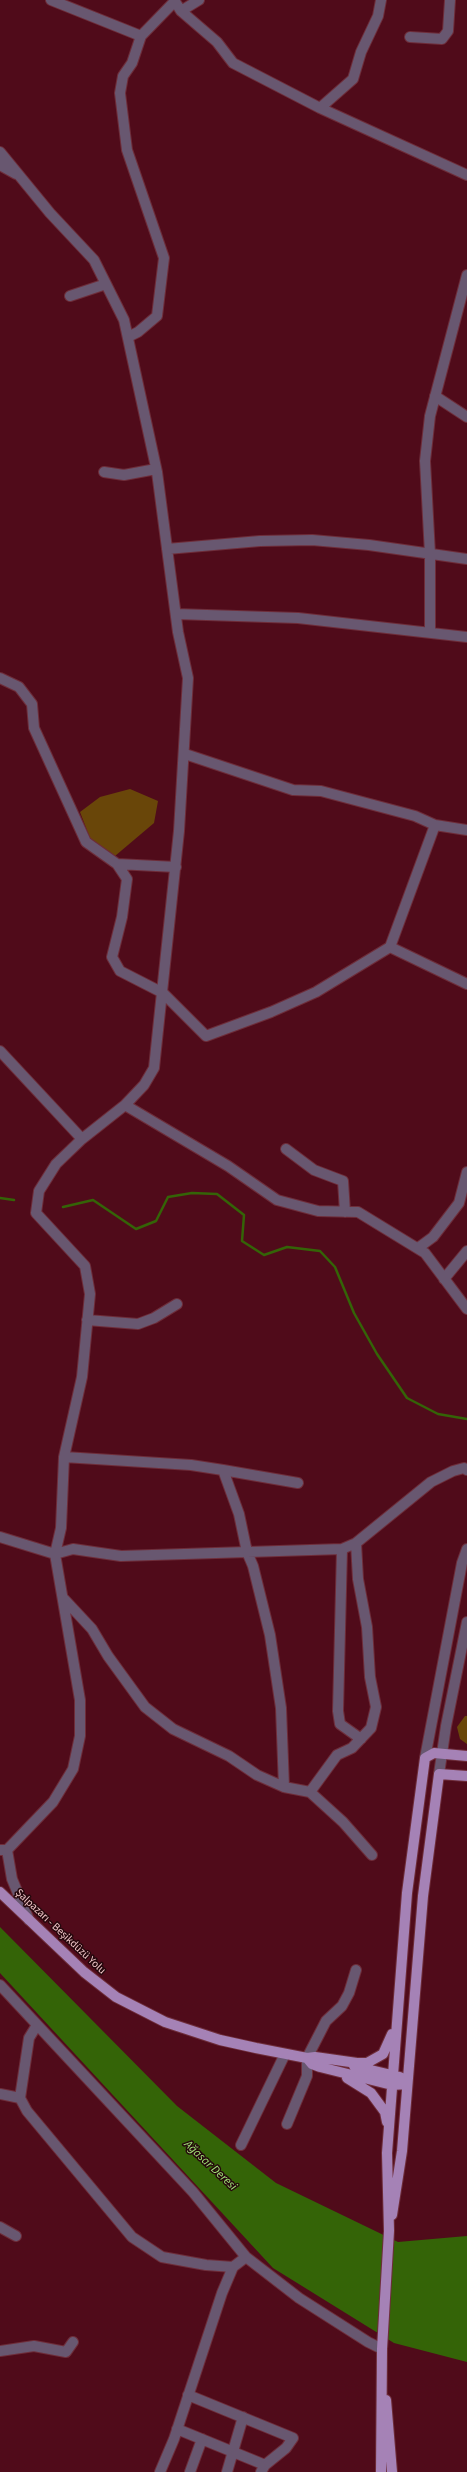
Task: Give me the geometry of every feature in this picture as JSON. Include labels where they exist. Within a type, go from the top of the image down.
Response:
[{"type":"main road","points":[[389,2231],[386,2179],[396,2021],[407,1893],[425,1758],[434,1753],[467,1756]]},
{"type":"main road","points":[[381,2472],[383,2344],[389,2231],[402,2151],[423,1896],[439,1774],[467,1776]]},
{"type":"main road","name":"Şalpazarı - Beşikdüzü Yolu","points":[[0,1892],[84,1972],[116,1997],[165,2022],[220,2040],[307,2058],[315,2057],[331,2060]]},
{"type":"main road","points":[[331,2060],[357,2064],[375,2060],[386,2049],[396,2021]]},
{"type":"main road","points":[[307,2058],[312,2064],[363,2086],[380,2104],[389,2127]]},
{"type":"main road","points":[[331,2060],[407,2084]]},
{"type":"main road","points":[[320,2067],[393,2080]]},
{"type":"main road","points":[[383,2344],[392,2472]]},
{"type":"street","points":[[51,0],[141,36]]},
{"type":"street","points":[[128,337],[138,332],[158,316],[164,258],[127,150],[120,93],[123,76],[132,63],[141,36],[175,0],[181,11],[218,42],[233,63],[320,108],[467,175]]},
{"type":"street","points":[[181,11],[198,0]]},
{"type":"street","points":[[320,108],[353,79],[361,52],[378,16],[381,0]]},
{"type":"street","points":[[410,37],[442,39],[448,31],[450,0]]},
{"type":"street","points":[[0,152],[50,213],[94,260],[124,320],[156,469],[176,614],[188,678],[186,754],[176,867],[154,1068],[144,1085],[125,1105],[82,1138],[56,1164],[39,1191],[36,1213],[85,1266],[90,1294],[82,1377],[64,1458],[61,1528],[56,1554],[80,1700],[80,1736],[73,1770],[54,1802],[4,1850],[12,1878],[29,1920]]},
{"type":"street","points":[[0,165],[21,176]]},
{"type":"street","points":[[430,632],[430,554],[425,460],[430,416],[467,275]]},
{"type":"street","points":[[70,296],[106,284]]},
{"type":"street","points":[[435,396],[467,418]]},
{"type":"street","points":[[104,472],[124,475],[156,469]]},
{"type":"street","points":[[167,549],[260,541],[312,540],[369,545],[467,559]]},
{"type":"street","points":[[176,614],[298,618],[430,632],[467,638]]},
{"type":"street","points":[[0,678],[19,687],[32,704],[34,728],[86,842],[117,864],[127,879],[122,917],[112,957],[120,971],[163,994],[206,1036],[271,1012],[316,992],[390,947],[435,825]]},
{"type":"street","points":[[186,754],[293,790],[321,791],[343,796],[415,816],[435,825],[467,830]]},
{"type":"street","points":[[117,864],[176,867]]},
{"type":"street","points":[[390,947],[467,984]]},
{"type":"street","points":[[0,1051],[82,1138]]},
{"type":"street","points":[[125,1105],[228,1166],[277,1200],[318,1211],[358,1212],[425,1253],[467,1310]]},
{"type":"street","points":[[286,1149],[314,1170],[343,1181],[345,1212]]},
{"type":"street","points":[[418,1248],[433,1237],[460,1203],[467,1172]]},
{"type":"street","points":[[444,1279],[463,1263],[467,1251]]},
{"type":"street","points":[[87,1320],[138,1324],[154,1318],[177,1304]]},
{"type":"street","points":[[64,1458],[190,1465],[298,1483]]},
{"type":"street","points":[[0,1537],[56,1554],[73,1549],[121,1556],[342,1549],[356,1543],[431,1482],[453,1471],[464,1468],[467,1470]]},
{"type":"street","points":[[223,1470],[239,1514],[247,1552],[253,1566],[270,1635],[276,1668],[282,1723],[284,1787]]},
{"type":"street","points":[[310,1792],[337,1755],[352,1748],[371,1728],[376,1707],[370,1677],[367,1627],[358,1579],[356,1543]]},
{"type":"street","points":[[342,1549],[338,1711],[340,1724],[361,1739]]},
{"type":"street","points":[[425,1758],[462,1562],[467,1549]]},
{"type":"street","points":[[64,1599],[92,1629],[108,1656],[145,1707],[173,1729],[230,1756],[258,1775],[284,1787],[310,1792],[344,1822],[372,1855]]},
{"type":"street","points":[[439,1774],[467,1622]]},
{"type":"street","points":[[287,2124],[307,2076],[307,2058],[326,2021],[342,2006],[349,1993],[356,1970]]},
{"type":"street","points":[[0,1985],[193,2192],[246,2257],[299,2298],[368,2342],[383,2344]]},
{"type":"street","points":[[37,2024],[29,2038],[20,2098],[27,2111],[132,2237],[162,2257],[206,2265],[233,2267]]},
{"type":"street","points":[[241,2145],[285,2054]]},
{"type":"street","points":[[0,2094],[20,2098]]},
{"type":"street","points":[[0,2227],[16,2236]]},
{"type":"street","points":[[160,2472],[177,2429],[233,2267],[246,2257]]},
{"type":"street","points":[[0,2350],[34,2346],[66,2352],[73,2342]]},
{"type":"street","points":[[177,2429],[234,2452],[263,2468],[286,2448],[293,2438],[188,2395]]},
{"type":"street","points":[[227,2472],[243,2417]]},
{"type":"street","points":[[190,2472],[202,2439]]},
{"type":"shaded area","points":[[130,789],[158,801],[154,823],[115,856],[90,838],[80,812],[100,797]]},
{"type":"shaded area","points":[[465,1716],[467,1716],[467,1744],[460,1739],[457,1727]]},
{"type":"water","name":"Ağasar Deresi","points":[[0,1927],[177,2106],[276,2183],[398,2242],[467,2236],[467,2362],[394,2343],[273,2268],[0,1973]]},
{"type":"waterway","points":[[63,1207],[93,1200],[136,1229],[156,1221],[168,1197],[192,1193],[217,1194],[244,1215],[242,1241],[264,1255],[287,1247],[320,1251],[335,1267],[354,1313],[377,1354],[407,1398],[438,1414],[467,1419]]},
{"type":"waterway","points":[[0,1198],[14,1200]]}]
